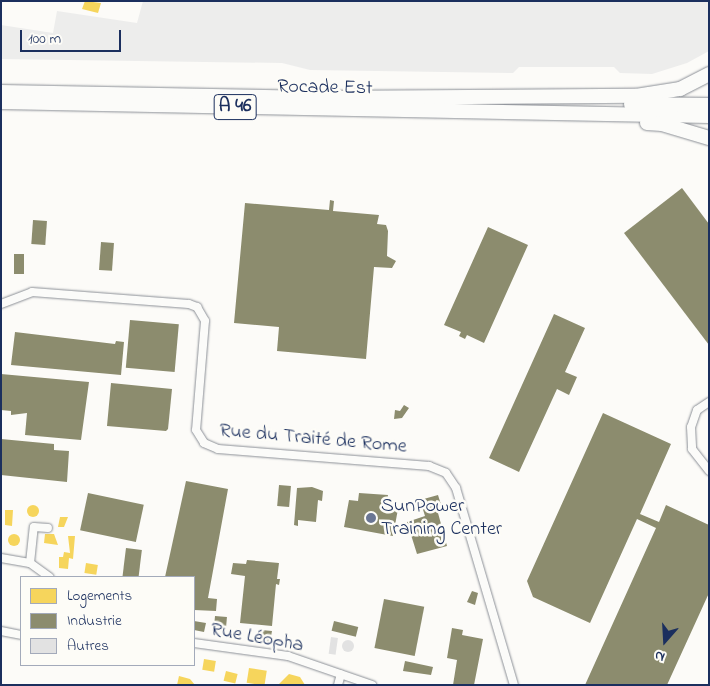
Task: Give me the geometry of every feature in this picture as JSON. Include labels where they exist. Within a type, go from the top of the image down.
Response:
[{"type":"highway","points":[[353,97],[636,96],[680,89],[709,74]]},
{"type":"highway","name":"Rocade Est","points":[[1,92],[353,97],[709,106]]},
{"type":"highway","name":"Rocade Est","points":[[1,102],[561,113]]},
{"type":"highway","points":[[561,113],[577,119],[662,124],[709,138]]},
{"type":"highway","name":"A 46","points":[[561,113],[709,116]]},
{"type":"street","name":"Rue du Traité de Rome","points":[[1,304],[32,292],[189,304],[197,307],[205,321],[196,430],[204,444],[218,449],[429,466],[446,473],[456,488],[514,685]]},
{"type":"street","points":[[709,402],[697,410],[691,427],[692,449],[709,471]]},
{"type":"street","points":[[30,563],[34,527],[48,528]]},
{"type":"street","points":[[1,558],[30,563],[48,576]]},
{"type":"street","points":[[1,631],[20,635]]},
{"type":"street","name":"Rue Léopha","points":[[195,643],[288,656],[372,685]]},
{"type":"street","points":[[338,685],[341,674]]},
{"type":"shaded area","points":[[143,1],[709,1],[709,51],[687,63],[652,74],[620,73],[614,67],[519,67],[513,73],[310,70],[282,63],[1,59],[1,25],[53,33],[57,11],[137,23]]},
{"type":"building: Logements","points":[[85,1],[101,3],[98,13],[82,9]]},
{"type":"building: Logements","points":[[31,505],[35,505],[39,511],[35,517],[31,517],[27,513],[27,509]]},
{"type":"building: Logements","points":[[5,510],[13,510],[12,526],[5,525]]},
{"type":"building: Logements","points":[[60,517],[68,517],[64,527],[58,527]]},
{"type":"building: Logements","points":[[12,534],[16,534],[20,540],[16,546],[12,546],[8,542],[8,538]]},
{"type":"building: Logements","points":[[45,534],[54,534],[58,545],[44,543]]},
{"type":"building: Logements","points":[[68,536],[75,536],[73,559],[69,558],[68,569],[59,568],[59,557],[63,557],[64,552],[70,553]]},
{"type":"building: Logements","points":[[86,563],[98,565],[96,575],[84,573]]},
{"type":"building: Logements","points":[[204,659],[216,661],[214,672],[202,670]]},
{"type":"building: Logements","points":[[249,668],[267,671],[265,685],[247,683]]},
{"type":"building: Logements","points":[[226,671],[238,674],[235,684],[224,681]]},
{"type":"building: Logements","points":[[289,674],[300,677],[305,685],[278,685]]},
{"type":"building: Logements","points":[[179,676],[190,679],[195,685],[177,685]]},
{"type":"building: Industrie","points":[[682,188],[709,224],[709,345],[624,233]]},
{"type":"building: Industrie","points":[[330,200],[334,201],[333,211],[379,215],[377,224],[386,225],[388,231],[387,256],[396,261],[392,268],[374,267],[366,359],[277,351],[279,327],[234,323],[245,203],[329,210]]},
{"type":"building: Industrie","points":[[33,220],[47,221],[45,245],[31,244]]},
{"type":"building: Industrie","points":[[488,227],[528,245],[484,343],[467,335],[465,339],[459,336],[461,332],[444,325]]},
{"type":"building: Industrie","points":[[101,242],[114,243],[112,271],[99,270]]},
{"type":"building: Industrie","points":[[14,254],[24,254],[24,274],[14,274]]},
{"type":"building: Industrie","points":[[554,314],[585,328],[565,372],[577,377],[569,395],[557,389],[519,472],[489,458]]},
{"type":"building: Industrie","points":[[130,320],[179,324],[175,372],[126,368]]},
{"type":"building: Industrie","points":[[15,332],[115,344],[116,341],[124,342],[121,375],[11,365]]},
{"type":"building: Industrie","points":[[1,374],[89,382],[81,440],[25,435],[27,413],[11,415],[11,411],[1,410]]},
{"type":"building: Industrie","points":[[111,383],[172,389],[168,429],[166,431],[107,426]]},
{"type":"building: Industrie","points":[[404,405],[409,408],[402,418],[394,419],[395,410],[400,411]]},
{"type":"building: Industrie","points":[[603,413],[671,444],[640,514],[659,522],[666,505],[709,525],[709,593],[667,685],[585,685],[656,528],[637,519],[590,623],[533,597],[527,581]]},
{"type":"building: Industrie","points":[[1,439],[54,444],[54,450],[69,451],[67,482],[1,475]]},
{"type":"building: Industrie","points":[[186,481],[228,489],[208,598],[217,599],[216,611],[195,610],[195,576],[165,576]]},
{"type":"building: Industrie","points":[[279,485],[291,486],[289,507],[277,506]]},
{"type":"building: Industrie","points":[[312,487],[323,491],[322,501],[318,500],[316,522],[298,520],[298,526],[294,525],[297,488]]},
{"type":"building: Industrie","points":[[88,493],[144,505],[136,542],[80,530]]},
{"type":"building: Industrie","name":"SunPower Training Center","points":[[359,493],[388,495],[386,507],[398,509],[393,536],[344,527],[349,500],[358,501]]},
{"type":"building: Industrie","points":[[438,495],[443,511],[438,513],[447,546],[417,554],[407,522],[425,516],[420,500]]},
{"type":"building: Industrie","points":[[126,548],[142,550],[139,576],[123,576]]},
{"type":"building: Industrie","points":[[247,560],[279,563],[277,579],[280,579],[279,585],[276,584],[272,626],[240,623],[245,576],[231,574],[233,563],[246,564]]},
{"type":"building: Industrie","points":[[472,591],[478,593],[475,605],[467,602]]},
{"type":"building: Industrie","points":[[384,599],[424,607],[415,656],[374,648]]},
{"type":"building: Industrie","points":[[215,616],[227,617],[226,629],[214,628]]},
{"type":"building: Industrie","points":[[195,621],[206,623],[204,632],[195,630]]},
{"type":"building: Industrie","points":[[334,621],[358,627],[356,637],[332,631]]},
{"type":"building: Industrie","points":[[452,628],[463,630],[462,635],[483,639],[474,685],[453,685],[457,660],[447,658]]},
{"type":"building: Industrie","points":[[261,630],[272,631],[270,642],[259,641]]},
{"type":"building: Industrie","points":[[405,661],[433,667],[431,675],[403,671]]},
{"type":"building: Autres","points":[[331,637],[338,638],[336,655],[329,654]]},
{"type":"building: Autres","points":[[348,640],[354,646],[348,652],[342,646]]},
{"type":"place","name":"SunPower Training Center","points":[[371,518]]}]
